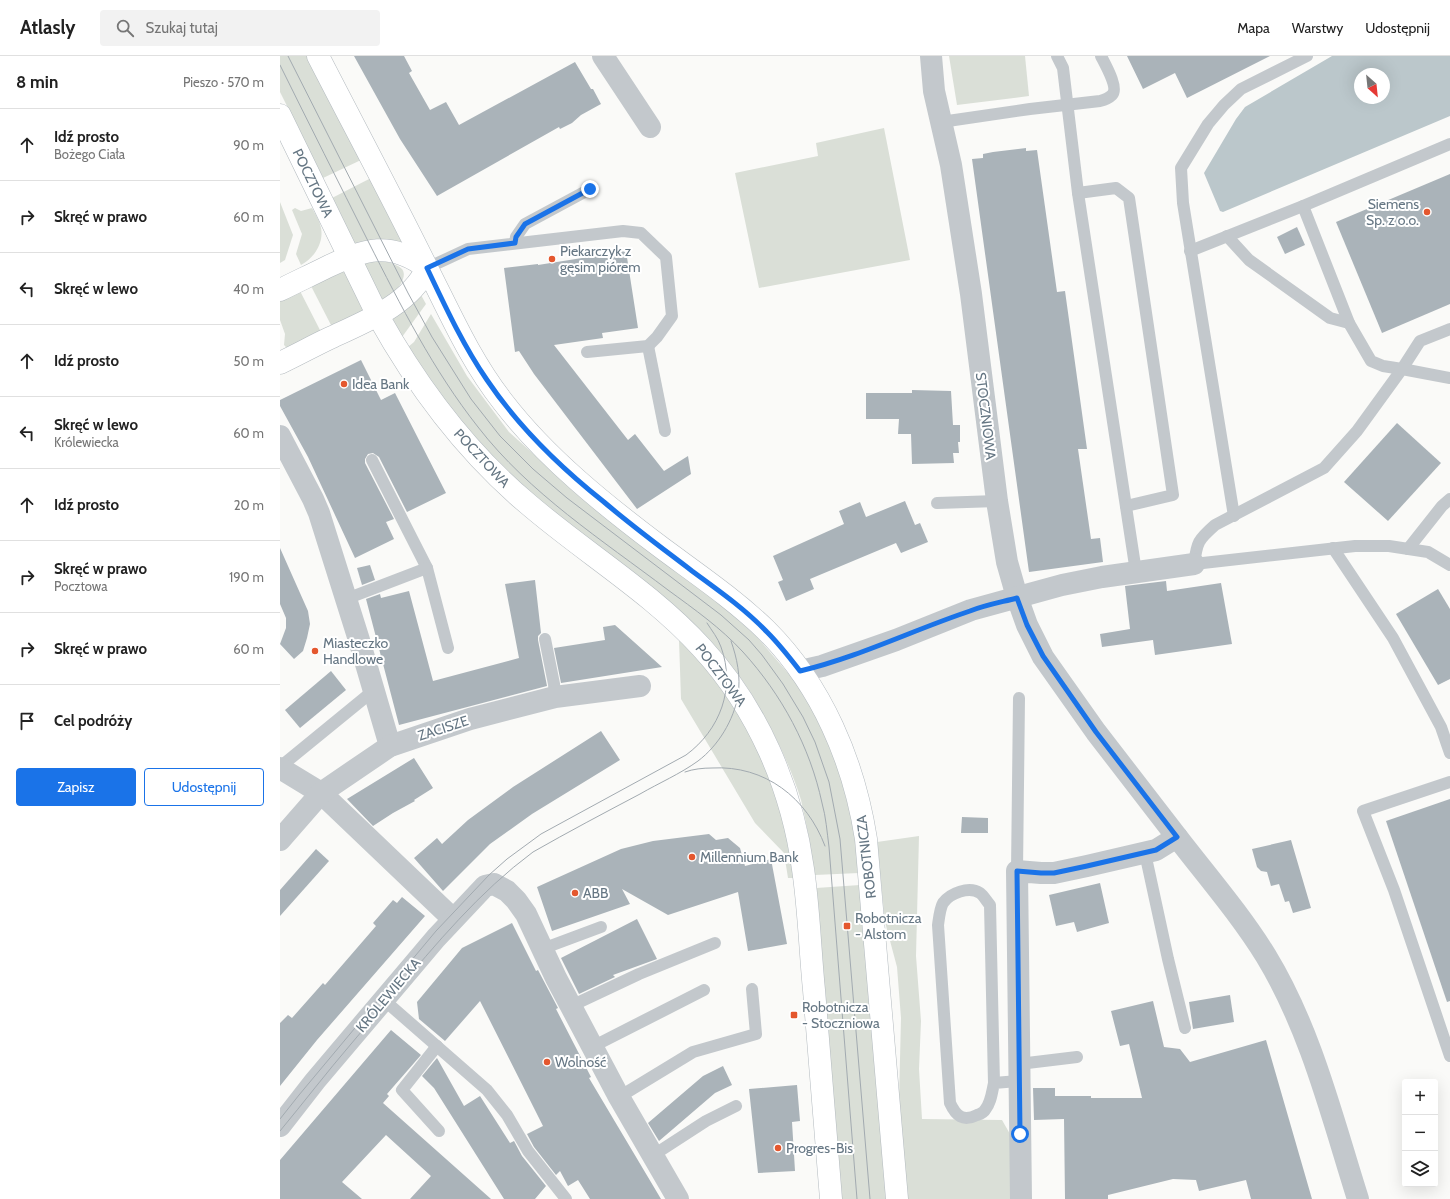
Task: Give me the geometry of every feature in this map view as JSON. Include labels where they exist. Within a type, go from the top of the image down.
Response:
[{"type":"main road","points":[[318,56],[472,357],[504,403],[521,424],[549,453],[603,502],[750,616],[772,637],[800,671]]},
{"type":"main road","name":"POCZTOWA","points":[[280,115],[378,316],[394,344],[432,401],[490,470],[546,518],[638,590],[702,647],[738,695],[763,737],[777,767],[790,803],[803,871],[831,1199]]},
{"type":"main road","points":[[280,290],[349,256],[373,250],[402,254],[415,258],[427,268]]},
{"type":"main road","points":[[280,363],[378,316],[408,293],[423,277],[427,268]]},
{"type":"main road","name":"ROBOTNICZA","points":[[800,671],[814,692],[834,729],[851,772],[862,816],[869,863],[897,1199]]},
{"type":"street","points":[[603,56],[650,128]]},
{"type":"street","name":"STOCZNIOWA","points":[[931,56],[934,91],[951,165],[971,294],[1007,562],[1017,598],[1030,632],[1043,656],[1096,732],[1175,839],[1248,929],[1282,984],[1311,1053],[1358,1199]]},
{"type":"street","points":[[280,436],[313,499],[346,599],[390,746]]},
{"type":"street","points":[[800,671],[822,666],[857,654],[971,610],[1068,584],[1102,577],[1194,564]]},
{"type":"street","name":"ZACISZE","points":[[280,840],[321,793],[390,746],[470,719],[554,697],[640,686]]},
{"type":"street","points":[[280,767],[321,793],[453,920]]},
{"type":"street","points":[[1021,1199],[1017,871],[1054,873],[1156,850],[1175,839]]},
{"type":"street","name":"KRÓLEWIECKA","points":[[280,1126],[436,938],[485,886],[494,884],[507,891],[516,900],[526,914],[542,949]]},
{"type":"street","points":[[542,949],[619,1097],[678,1199]]},
{"type":"lane","points":[[1057,56],[1063,68],[1078,194],[1136,572]]},
{"type":"lane","points":[[941,122],[1030,109],[1100,101],[1112,95],[1114,90],[1110,74],[1101,56]]},
{"type":"lane","points":[[1234,516],[1182,203],[1181,168],[1208,124],[1224,105],[1241,89],[1307,56]]},
{"type":"lane","points":[[1190,251],[1303,206],[1450,144]]},
{"type":"lane","points":[[1078,194],[1116,188],[1128,198],[1173,495],[1126,506]]},
{"type":"lane","points":[[515,243],[516,237],[525,224],[590,189]]},
{"type":"lane","points":[[1303,206],[1349,323],[1371,361],[1383,366],[1450,378]]},
{"type":"lane","points":[[427,268],[468,249],[624,231],[641,233],[666,257],[672,316],[657,337],[648,346],[587,352]]},
{"type":"lane","points":[[1228,236],[1249,260],[1330,318],[1349,323]]},
{"type":"lane","points":[[1450,329],[1420,341],[1402,369],[1357,431],[1324,468],[1215,525],[1202,537],[1196,546],[1194,564],[1333,548],[1355,546],[1389,546],[1428,552],[1450,565]]},
{"type":"lane","points":[[648,346],[665,431]]},
{"type":"lane","points":[[372,460],[427,568],[448,648]]},
{"type":"lane","points":[[1408,549],[1442,506],[1450,500]]},
{"type":"lane","points":[[937,503],[998,501]]},
{"type":"lane","points":[[1333,548],[1393,638],[1441,727],[1450,753]]},
{"type":"lane","points":[[346,599],[427,568]]},
{"type":"lane","points":[[545,639],[554,684],[554,697]]},
{"type":"lane","points":[[280,767],[373,691]]},
{"type":"lane","points":[[1017,871],[1020,698]]},
{"type":"lane","points":[[1450,782],[1363,810],[1394,890],[1450,1056]]},
{"type":"lane","points":[[1145,853],[1185,1028]]},
{"type":"lane","points":[[972,890],[980,894],[990,905],[994,1083],[991,1099],[985,1111],[972,1118],[960,1118],[954,1112],[950,1103],[938,924],[942,904],[950,896],[961,891],[972,890]]},
{"type":"lane","points":[[542,949],[601,927]]},
{"type":"lane","points":[[571,1006],[639,974],[715,942]]},
{"type":"lane","points":[[619,1097],[693,1052],[756,1034],[752,989]]},
{"type":"lane","points":[[592,1047],[704,990]]},
{"type":"lane","points":[[384,1000],[487,1090],[507,1115],[528,1151],[566,1199]]},
{"type":"lane","points":[[437,1046],[402,1090],[439,1130]]},
{"type":"lane","points":[[994,1083],[1019,1073],[1077,1057]]},
{"type":"lane","points":[[652,1156],[706,1121],[736,1106]]},
{"type":"shaded area","points":[[280,56],[307,56],[361,160],[323,178],[280,92]]},
{"type":"shaded area","points":[[949,56],[1025,56],[1029,96],[957,105]]},
{"type":"shaded area","points":[[1332,56],[1450,56],[1450,116],[1223,212],[1220,211],[1204,173],[1236,119],[1245,107]]},
{"type":"shaded area","points":[[884,128],[910,260],[759,288],[735,173],[818,156],[816,143]]},
{"type":"shaded area","points":[[371,178],[404,243],[354,244],[332,198]]},
{"type":"shaded area","points":[[280,202],[293,235],[285,260],[280,263]]},
{"type":"shaded area","points":[[295,208],[301,211],[312,208],[319,220],[322,234],[317,250],[306,262],[301,265],[296,254],[302,234],[292,210]]},
{"type":"shaded area","points":[[374,259],[398,266],[404,274],[403,279],[397,289],[385,300],[381,299],[364,263]]},
{"type":"shaded area","points":[[344,271],[363,309],[362,311],[332,327],[311,286]]},
{"type":"shaded area","points":[[300,291],[321,332],[287,348],[284,345],[285,334],[280,320],[280,301]]},
{"type":"shaded area","points":[[421,295],[426,304],[402,337],[392,318]]},
{"type":"shaded area","points":[[431,314],[467,376],[509,432],[576,492],[724,607],[758,638],[793,679],[820,724],[839,771],[854,827],[859,873],[815,875],[801,800],[790,770],[776,738],[759,707],[742,680],[720,654],[537,499],[489,453],[447,404],[408,347],[414,342]]},
{"type":"shaded area","points":[[679,640],[704,666],[743,721],[770,777],[788,840],[794,878],[788,878],[784,853],[755,823],[681,699]]},
{"type":"shaded area","points":[[919,836],[916,956],[921,1021],[919,1069],[922,1119],[1002,1120],[1010,1134],[1010,1199],[907,1199],[899,1100],[901,1018],[897,967],[885,922],[877,842]]},
{"type":"shaded area","points":[[860,885],[886,1199],[842,1199],[816,888]]},
{"type":"building","points":[[354,56],[404,56],[412,71],[409,73],[430,110],[446,102],[459,125],[575,62],[601,104],[581,115],[572,123],[560,129],[559,127],[437,196],[400,139]]},
{"type":"building","points":[[1127,56],[1270,56],[1187,98],[1175,73],[1143,89]]},
{"type":"building","points":[[1026,148],[1026,151],[1037,150],[1057,292],[1065,291],[1087,449],[1078,449],[1091,539],[1100,538],[1103,562],[1029,572],[972,159],[983,158],[983,154]]},
{"type":"building","points":[[1450,174],[1450,304],[1382,333],[1336,222]]},
{"type":"building","points":[[1297,227],[1305,245],[1285,254],[1277,237]]},
{"type":"building","points":[[626,251],[638,328],[602,333],[603,338],[554,345],[628,440],[635,434],[664,471],[688,456],[691,474],[637,509],[534,374],[519,351],[515,352],[504,268],[538,265]]},
{"type":"building","points":[[361,360],[381,400],[395,393],[446,493],[407,512],[379,457],[373,453],[368,454],[365,459],[365,463],[394,519],[386,522],[394,539],[355,558],[308,457],[280,406],[280,400]]},
{"type":"building","points":[[912,390],[951,391],[953,425],[960,425],[960,442],[958,442],[959,453],[953,453],[954,463],[912,464],[911,434],[898,434],[899,419],[866,419],[866,393],[912,393]]},
{"type":"building","points":[[1397,423],[1441,463],[1388,521],[1344,482]]},
{"type":"building","points":[[905,501],[915,525],[920,523],[928,542],[901,553],[896,543],[810,579],[814,589],[786,601],[778,582],[783,580],[773,556],[844,524],[839,511],[860,502],[866,517]]},
{"type":"building","points":[[280,548],[308,611],[310,624],[303,651],[294,659],[280,644],[286,628],[286,618],[280,604]]},
{"type":"building","points":[[370,565],[375,580],[362,585],[357,568]]},
{"type":"building","points":[[535,580],[541,633],[538,636],[538,640],[547,686],[399,725],[366,599],[380,594],[381,598],[409,591],[433,681],[519,658],[505,584]]},
{"type":"building","points":[[1166,581],[1167,591],[1221,583],[1232,644],[1155,655],[1153,640],[1102,647],[1100,634],[1130,629],[1125,586]]},
{"type":"building","points":[[1438,589],[1450,609],[1450,679],[1438,685],[1396,614]]},
{"type":"building","points":[[615,625],[662,667],[561,683],[554,648],[605,640],[603,627]]},
{"type":"building","points":[[331,671],[346,690],[300,728],[285,710]]},
{"type":"building","points":[[601,731],[620,760],[532,814],[490,844],[443,891],[414,858],[437,838],[442,844],[468,820],[513,787]]},
{"type":"building","points":[[414,758],[433,788],[414,800],[415,801],[373,826],[347,799]]},
{"type":"building","points":[[1450,799],[1450,1001],[1447,1002],[1386,821]]},
{"type":"building","points":[[962,817],[988,818],[988,833],[961,833]]},
{"type":"building","points":[[709,834],[716,840],[728,838],[740,848],[745,866],[771,859],[787,944],[748,951],[738,892],[668,915],[622,889],[630,904],[552,931],[537,887],[621,849],[653,841]]},
{"type":"building","points":[[1291,840],[1311,908],[1293,913],[1289,901],[1285,902],[1279,884],[1271,886],[1267,872],[1261,871],[1257,867],[1252,849]]},
{"type":"building","points":[[316,849],[329,861],[280,916],[280,890]]},
{"type":"building","points":[[1100,883],[1109,923],[1077,932],[1074,922],[1056,926],[1049,895]]},
{"type":"building","points":[[402,897],[425,916],[317,1040],[280,1086],[280,1023],[288,1015],[292,1018],[323,983],[325,985],[376,926],[373,923],[393,900],[397,903]]},
{"type":"building","points":[[637,919],[657,959],[613,975],[615,977],[579,994],[561,958]]},
{"type":"building","points":[[512,923],[536,971],[538,970],[558,1008],[556,1009],[591,1077],[589,1078],[661,1199],[590,1199],[578,1180],[568,1186],[560,1171],[556,1175],[534,1147],[527,1134],[543,1126],[480,1001],[445,1041],[419,1019],[417,1002],[462,948]]},
{"type":"building","points":[[1230,995],[1234,1022],[1193,1029],[1189,1002]]},
{"type":"building","points":[[1153,1001],[1164,1047],[1180,1049],[1190,1062],[1266,1040],[1312,1199],[1251,1199],[1246,1180],[1199,1191],[1196,1180],[1173,1179],[1108,1195],[1108,1199],[1065,1199],[1064,1119],[1034,1120],[1033,1088],[1055,1088],[1055,1096],[1142,1098],[1129,1044],[1120,1046],[1111,1011]]},
{"type":"building","points":[[391,1030],[421,1055],[387,1094],[389,1096],[383,1103],[491,1199],[410,1199],[431,1176],[386,1135],[342,1182],[362,1199],[280,1199],[280,1160]]},
{"type":"building","points":[[437,1058],[464,1106],[480,1096],[510,1143],[514,1141],[522,1156],[546,1186],[535,1199],[504,1199],[434,1088],[422,1076]]},
{"type":"building","points":[[723,1066],[732,1085],[715,1093],[659,1141],[648,1123],[703,1076]]},
{"type":"building","points":[[797,1085],[800,1121],[792,1122],[795,1171],[758,1173],[749,1089]]},
{"type":"tram line","points":[[288,56],[408,293],[432,337],[471,399],[500,436],[533,469],[567,498],[721,615],[749,640],[783,684],[803,717],[815,742],[829,782],[840,839],[870,1199]]},
{"type":"tram line","points":[[280,65],[418,337],[446,383],[478,427],[498,451],[543,494],[592,534],[726,635],[743,652],[770,686],[793,723],[817,782],[829,847],[857,1199]]},
{"type":"tram line","points":[[280,1119],[436,931],[489,875],[507,859],[541,834],[686,755],[698,745],[716,721],[722,707],[727,678],[721,647],[707,623]]},
{"type":"tram line","points":[[280,1131],[425,957],[476,901],[494,884],[533,852],[684,770],[698,761],[712,748],[729,723],[738,695],[738,668],[731,641]]},
{"type":"tram line","points":[[685,772],[705,768],[731,769],[749,772],[766,779],[782,788],[795,799],[807,813],[825,846]]},
{"type":"place","name":"Siemens Sp. z o.o.","points":[[1427,212]]},
{"type":"place","name":"Piekarczyk z gęsim piórem","points":[[552,259]]},
{"type":"place","name":"Idea Bank","points":[[344,384]]},
{"type":"place","name":"Miasteczko Handlowe","points":[[315,651]]},
{"type":"place","name":"Millennium Bank","points":[[692,857]]},
{"type":"place","name":"ABB","points":[[575,893]]},
{"type":"place","name":"Robotnicza - Alstom","points":[[847,926]]},
{"type":"place","name":"Robotnicza - Stoczniowa","points":[[794,1015]]},
{"type":"place","name":"Wolność","points":[[547,1062]]},
{"type":"place","name":"Progres-Bis","points":[[778,1148]]},
{"type":"route","points":[[590,189],[525,224],[516,237],[515,243],[468,249],[427,268],[472,357],[487,380],[521,424],[549,453],[603,502],[723,594],[767,631],[800,671],[822,666],[896,640],[971,610],[1017,598],[1027,625],[1043,656],[1096,732],[1177,837],[1165,846],[1156,850],[1087,866],[1054,873],[1017,871],[1020,1134]]}]
